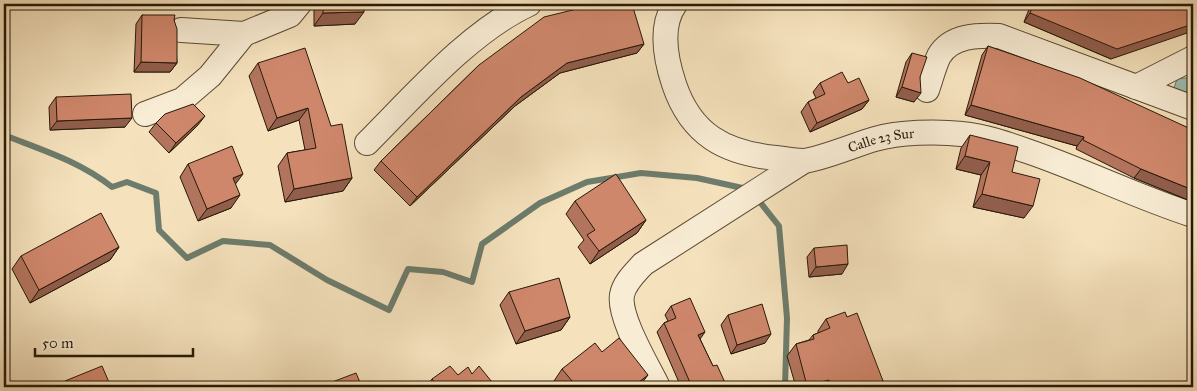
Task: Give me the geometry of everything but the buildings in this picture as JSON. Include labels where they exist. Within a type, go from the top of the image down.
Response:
[{"type":"street","points":[[181,30],[244,34],[290,15],[299,4]]},
{"type":"street","name":"Calle 23 Sur","points":[[674,4],[666,24],[665,39],[671,73],[686,112],[697,128],[725,147],[756,156],[804,161],[878,138],[922,134],[962,134],[1005,144],[1057,162],[1157,203],[1193,214]]},
{"type":"street","points":[[367,143],[447,64],[494,25],[525,5]]},
{"type":"street","points":[[145,114],[182,100],[210,76],[244,34]]},
{"type":"street","points":[[927,90],[940,55],[956,41],[978,35],[999,36],[1165,96],[1193,108]]},
{"type":"street","points":[[1136,87],[1193,58]]},
{"type":"street","points":[[658,387],[621,310],[622,293],[630,278],[644,264],[804,161]]},
{"type":"shaded area","points":[[1193,77],[1193,95],[1174,88],[1177,79]]},
{"type":"waterway","points":[[4,135],[73,163],[112,187],[127,182],[156,193],[159,230],[187,258],[223,241],[270,245],[327,280],[389,310],[408,269],[443,272],[472,282],[482,244],[540,203],[587,182],[641,173],[697,178],[747,189]]},
{"type":"waterway","points":[[756,197],[779,226],[787,318],[785,387]]}]
